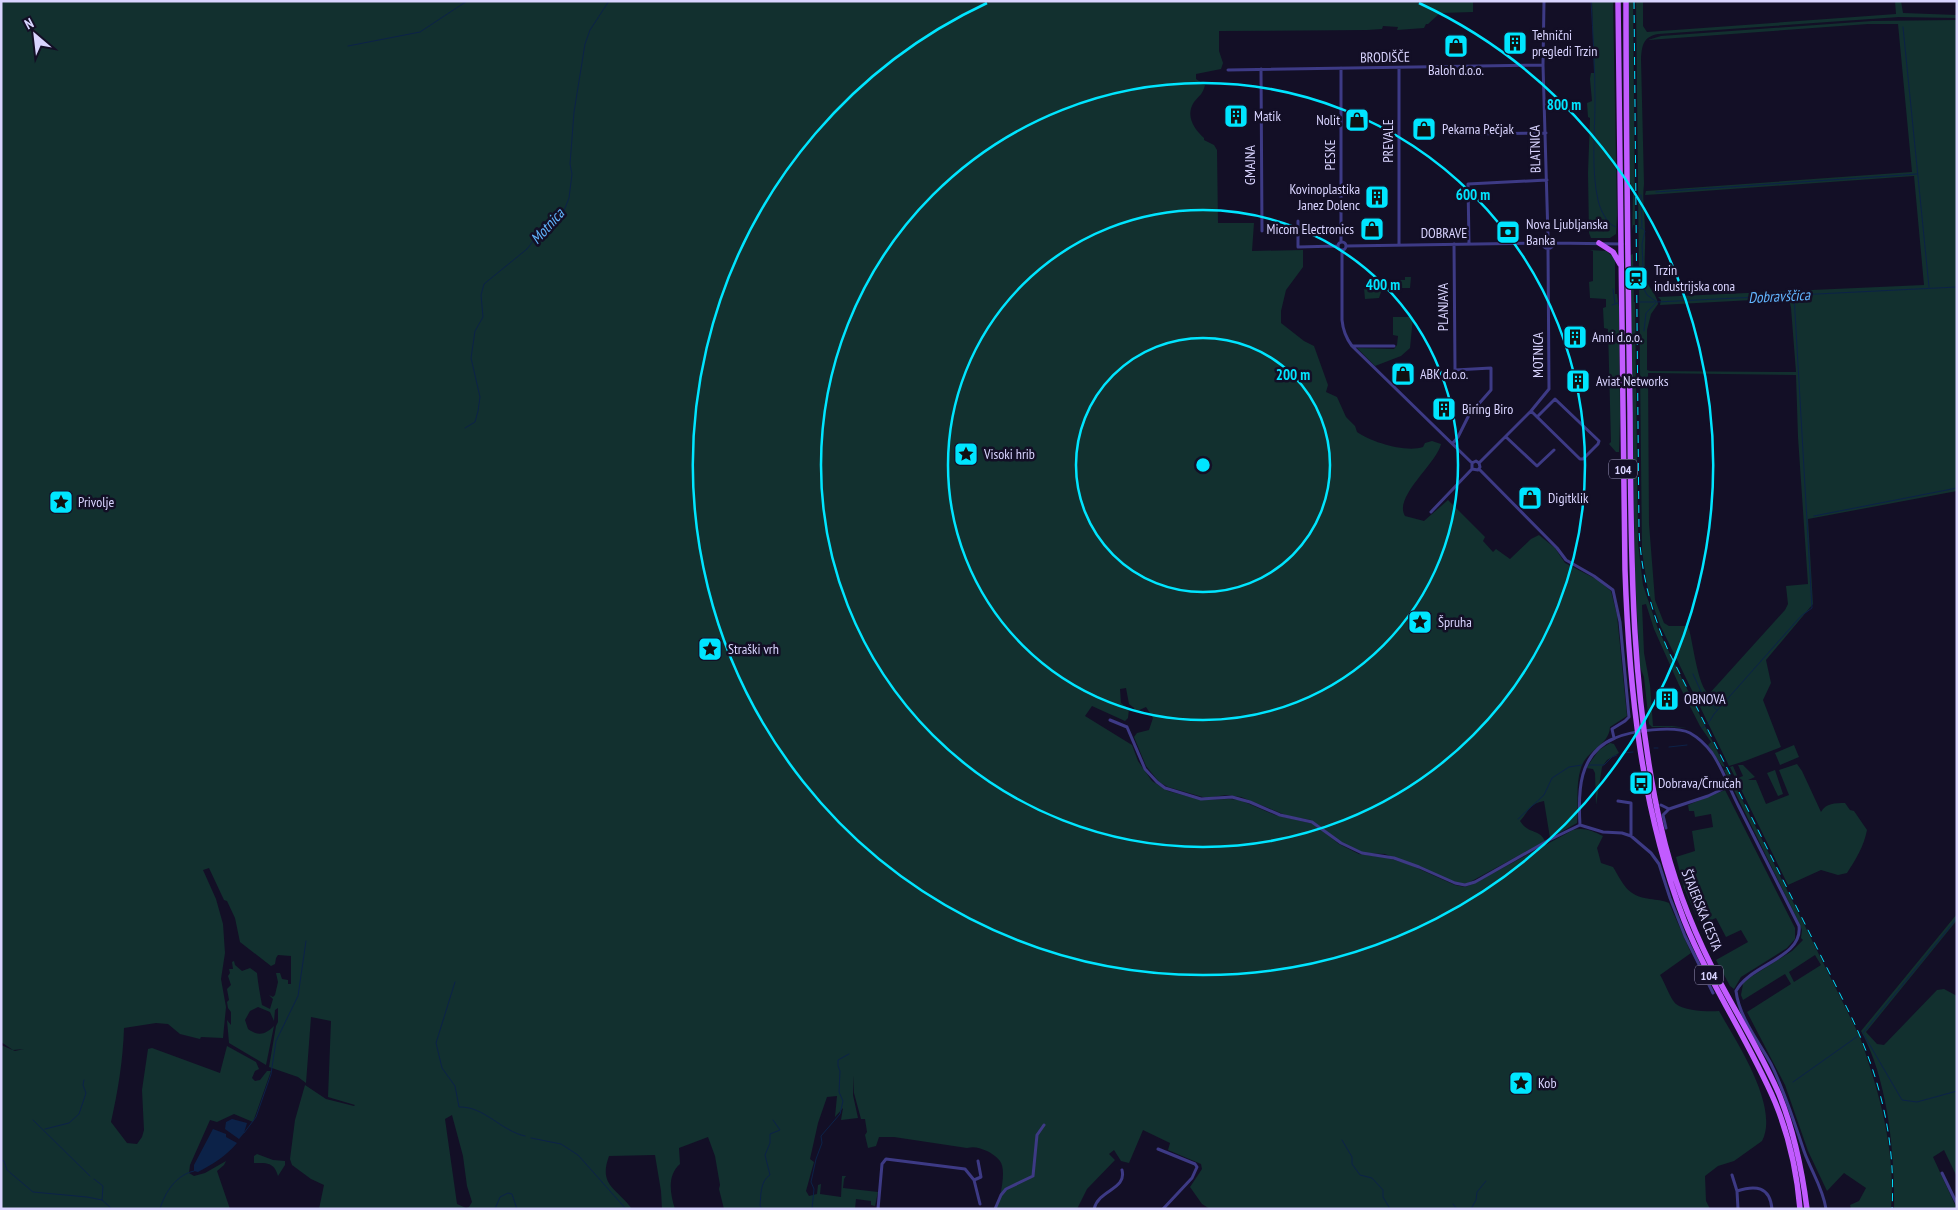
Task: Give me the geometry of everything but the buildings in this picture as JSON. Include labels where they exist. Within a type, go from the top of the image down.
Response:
[{"type":"main road","name":"104","points":[[1618,1],[1621,265]]},
{"type":"main road","name":"104","points":[[1626,1],[1628,243]]},
{"type":"main road","name":"ŠTAJERSKA CESTA","points":[[1628,243],[1632,570],[1641,732],[1658,812],[1675,878],[1690,920],[1710,963],[1760,1054],[1779,1095],[1798,1156],[1807,1209]]},
{"type":"main road","points":[[1599,244],[1615,255],[1621,265]]},
{"type":"main road","name":"ŠTAJERSKA CESTA","points":[[1621,265],[1625,570],[1628,636],[1653,821],[1674,895],[1699,955],[1775,1103],[1790,1150],[1800,1209]]},
{"type":"street","name":"BLATNICA","points":[[1544,1],[1543,65],[1548,237]]},
{"type":"street","name":"BRODIŠČE","points":[[1228,70],[1543,65]]},
{"type":"street","name":"PESKE","points":[[1341,242],[1342,68]]},
{"type":"street","name":"PREVALE","points":[[1399,68],[1399,244]]},
{"type":"street","name":"GMAJNA","points":[[1261,70],[1262,231]]},
{"type":"street","points":[[1467,134],[1546,133]]},
{"type":"street","points":[[1469,244],[1468,184],[1547,180]]},
{"type":"street","points":[[1298,221],[1298,247],[1337,246],[1342,250]]},
{"type":"street","points":[[1553,243],[1548,237],[1542,243],[1544,247],[1548,248],[1553,243],[1628,243]]},
{"type":"street","points":[[1337,246],[1341,242],[1346,246],[1342,250],[1343,330],[1352,346],[1472,463],[1472,469],[1431,512]]},
{"type":"street","name":"DOBRAVE","points":[[1346,246],[1542,243]]},
{"type":"street","name":"PLANJAVA","points":[[1453,443],[1469,415],[1491,390],[1491,368],[1455,370],[1454,244]]},
{"type":"street","name":"MOTNICA","points":[[1479,463],[1531,412],[1549,389],[1548,248]]},
{"type":"street","points":[[1352,346],[1394,346]]},
{"type":"street","points":[[1531,412],[1580,460],[1598,444],[1599,440],[1555,399],[1537,417]]},
{"type":"street","points":[[1506,437],[1538,466],[1554,450]]},
{"type":"street","points":[[1472,463],[1476,461],[1479,463],[1479,469],[1557,548],[1566,560],[1594,576],[1613,590],[1620,622],[1629,717],[1626,721],[1612,729],[1614,738]]},
{"type":"street","points":[[1472,469],[1476,471],[1479,469]]},
{"type":"street","points":[[1110,720],[1127,727],[1145,769],[1165,788],[1201,799],[1232,797],[1241,799],[1280,815],[1312,822],[1341,843],[1362,853],[1394,858],[1455,883],[1465,885],[1474,882],[1549,840],[1580,826],[1631,836],[1651,853],[1659,864],[1685,936],[1713,993]]},
{"type":"street","points":[[1580,826],[1579,800],[1582,771],[1595,752],[1614,738],[1641,732],[1677,730],[1693,735],[1706,745],[1713,755],[1799,926],[1798,941],[1792,948],[1746,977],[1736,992],[1740,1007],[1784,1092],[1805,1153],[1820,1186],[1826,1209]]},
{"type":"street","points":[[1663,815],[1669,809],[1708,796],[1729,786]]},
{"type":"street","points":[[1618,802],[1631,803],[1631,836]]},
{"type":"street","points":[[1666,828],[1661,805],[1669,809]]},
{"type":"street","points":[[995,1209],[1006,1188],[1033,1176],[1037,1135],[1044,1125]]},
{"type":"street","points":[[1158,1149],[1195,1164],[1197,1167],[1192,1178],[1163,1209]]},
{"type":"street","points":[[878,1209],[884,1160],[963,1168],[974,1180],[980,1204]]},
{"type":"street","points":[[974,1180],[981,1177],[978,1161]]},
{"type":"street","points":[[1094,1209],[1100,1197],[1121,1182],[1124,1175],[1122,1170]]},
{"type":"street","points":[[1942,1173],[1957,1204]]},
{"type":"street","points":[[1732,1175],[1738,1209]]},
{"type":"street","points":[[1736,1191],[1746,1188],[1761,1189],[1770,1197],[1772,1209]]},
{"type":"green space","points":[[1,1],[1473,1],[1473,12],[1440,13],[1426,24],[1424,28],[1397,30],[1398,27],[1383,26],[1382,29],[1367,30],[1219,31],[1219,51],[1223,63],[1221,69],[1196,74],[1196,79],[1205,85],[1202,93],[1191,107],[1190,112],[1192,122],[1197,131],[1204,140],[1214,145],[1217,150],[1218,223],[1254,223],[1252,251],[1303,250],[1303,267],[1286,290],[1281,311],[1281,323],[1304,341],[1314,346],[1328,385],[1326,392],[1337,397],[1346,417],[1355,426],[1357,432],[1363,436],[1389,446],[1407,449],[1423,447],[1425,443],[1432,441],[1441,444],[1438,452],[1405,499],[1403,508],[1405,516],[1424,521],[1448,500],[1485,537],[1483,541],[1493,552],[1496,549],[1510,559],[1531,539],[1539,535],[1555,548],[1565,563],[1598,580],[1611,591],[1617,615],[1627,716],[1610,727],[1606,739],[1588,756],[1581,768],[1578,782],[1577,823],[1550,838],[1544,801],[1535,804],[1520,821],[1527,828],[1540,834],[1545,841],[1466,884],[1455,882],[1385,854],[1364,853],[1341,842],[1311,820],[1288,816],[1241,797],[1226,795],[1206,798],[1168,787],[1159,782],[1146,766],[1134,737],[1137,733],[1149,730],[1153,718],[1146,707],[1135,712],[1134,708],[1129,704],[1126,688],[1120,689],[1121,703],[1129,709],[1128,718],[1125,721],[1092,706],[1085,716],[1132,745],[1138,761],[1152,781],[1168,791],[1201,800],[1240,800],[1275,815],[1314,824],[1339,844],[1359,854],[1388,858],[1408,864],[1455,885],[1465,887],[1473,884],[1573,830],[1585,829],[1603,836],[1597,848],[1601,863],[1613,867],[1627,889],[1636,895],[1642,898],[1669,903],[1691,953],[1660,975],[1672,999],[1676,1004],[1691,1010],[1719,1011],[1745,1056],[1761,1093],[1766,1127],[1762,1141],[1734,1161],[1718,1166],[1705,1176],[1706,1201],[1710,1209],[1210,1209],[1202,1204],[1190,1187],[1202,1169],[1201,1164],[1168,1150],[1170,1143],[1143,1130],[1129,1163],[1121,1161],[1114,1150],[1109,1154],[1115,1160],[1087,1189],[1077,1209],[996,1209],[1001,1192],[1003,1171],[1000,1161],[987,1151],[975,1147],[967,1148],[894,1137],[879,1137],[876,1146],[868,1148],[865,1135],[867,1132],[865,1119],[861,1119],[854,1093],[854,1075],[853,1095],[858,1118],[841,1120],[843,1108],[835,1117],[837,1096],[827,1097],[818,1123],[810,1159],[814,1162],[806,1191],[809,1196],[817,1194],[818,1185],[821,1184],[820,1194],[841,1197],[842,1176],[846,1176],[843,1188],[878,1192],[875,1206],[871,1205],[871,1201],[856,1199],[855,1209],[724,1209],[719,1189],[715,1156],[708,1137],[679,1148],[680,1164],[671,1179],[675,1209],[662,1209],[655,1155],[609,1156],[606,1166],[607,1180],[632,1209],[319,1209],[324,1185],[311,1179],[292,1165],[290,1159],[295,1120],[305,1085],[326,1099],[355,1105],[328,1097],[331,1021],[311,1017],[306,1083],[298,1077],[269,1067],[278,1022],[278,1008],[275,1010],[274,1021],[270,1012],[258,1007],[250,1011],[245,1020],[248,1029],[259,1034],[265,1033],[274,1026],[266,1065],[229,1043],[227,1020],[231,1025],[231,1012],[228,1008],[227,989],[231,985],[228,976],[230,973],[229,969],[233,969],[232,962],[234,961],[235,965],[242,971],[250,968],[257,973],[262,1005],[270,1009],[273,999],[269,995],[273,997],[275,995],[278,982],[276,973],[280,973],[282,979],[288,980],[288,984],[291,984],[291,956],[278,955],[275,964],[271,966],[240,942],[235,918],[209,868],[203,870],[216,899],[223,924],[225,953],[221,979],[226,1007],[223,1038],[201,1037],[200,1039],[180,1034],[168,1024],[156,1023],[124,1028],[120,1075],[111,1122],[127,1143],[137,1144],[142,1137],[144,1130],[142,1090],[148,1049],[152,1048],[220,1073],[227,1046],[256,1062],[259,1069],[255,1071],[252,1078],[255,1081],[260,1080],[267,1071],[271,1071],[253,1122],[234,1114],[217,1122],[210,1120],[190,1165],[189,1173],[194,1176],[205,1173],[226,1161],[217,1171],[230,1209],[1,1209],[1,1045],[15,1051],[24,1049],[13,1050],[1,1042]],"holes":[[[452,1115],[463,1156],[467,1186],[472,1202],[466,1208],[457,1204],[445,1119]]]},
{"type":"green space","points":[[1592,1],[1613,1],[1617,215],[1616,234],[1610,238],[1591,238],[1589,233],[1588,173],[1590,118],[1588,117],[1587,103],[1592,101],[1590,79],[1591,73],[1594,73]]},
{"type":"green space","points":[[1628,1],[1633,1],[1635,225],[1633,225],[1632,231],[1633,193],[1630,182]]},
{"type":"green space","points":[[1636,1],[1643,1],[1643,26],[1647,32],[1896,14],[1895,1],[1901,1],[1903,13],[1957,15],[1957,18],[1899,17],[1658,34],[1649,37],[1644,42],[1641,59],[1645,267],[1647,282],[1658,304],[1651,314],[1647,330],[1647,370],[1796,372],[1789,298],[1660,305],[1661,300],[1658,297],[1924,285],[1914,176],[1645,195],[1646,191],[1912,172],[1898,24],[1868,24],[1648,40],[1661,36],[1872,21],[1957,20],[1957,491],[1808,519],[1813,604],[1766,660],[1771,683],[1763,700],[1781,747],[1729,766],[1660,625],[1648,591],[1642,551]],"holes":[[[1648,373],[1796,375],[1798,437],[1808,584],[1786,586],[1788,604],[1785,610],[1709,694],[1705,690],[1699,674],[1689,629],[1687,626],[1669,626],[1664,623],[1655,600],[1649,524]]]},
{"type":"green space","points":[[1590,250],[1606,251],[1615,258],[1615,294],[1617,294],[1619,307],[1619,452],[1616,452],[1609,444],[1611,442],[1608,329],[1604,328],[1603,308],[1606,307],[1606,299],[1590,298],[1589,282],[1593,281],[1593,251]]},
{"type":"green space","points":[[1633,254],[1638,543],[1643,585],[1658,629],[1725,767],[1722,766],[1708,745],[1711,742],[1700,726],[1679,685],[1654,629],[1646,604],[1642,605],[1644,653],[1650,685],[1653,726],[1662,727],[1652,727],[1649,724],[1644,677],[1640,667],[1635,575],[1630,255]]},
{"type":"green space","points":[[1405,277],[1411,277],[1410,288],[1397,288],[1395,291],[1381,292],[1379,298],[1365,299],[1364,288],[1393,284],[1394,280],[1405,280]]},
{"type":"green space","points":[[1393,317],[1413,317],[1410,348],[1401,356],[1375,366],[1357,348],[1394,349],[1397,345],[1398,336],[1393,335]]},
{"type":"green space","points":[[1672,726],[1687,728],[1662,727]]},
{"type":"green space","points":[[1610,743],[1614,744],[1619,753],[1607,760],[1602,767],[1596,805],[1595,773],[1593,769],[1586,768],[1599,750]]},
{"type":"green space","points":[[1794,745],[1799,757],[1780,765],[1775,753]]},
{"type":"green space","points":[[1797,764],[1821,812],[1828,805],[1845,803],[1850,810],[1854,811],[1867,830],[1862,847],[1847,873],[1838,875],[1821,870],[1788,885],[1730,767],[1733,766],[1738,778],[1743,776],[1738,765],[1743,765],[1755,777],[1748,780],[1756,780],[1766,804],[1789,795],[1779,770]]},
{"type":"green space","points":[[1727,769],[1860,1037],[1874,1079],[1888,1143],[1892,1187],[1891,1209],[1851,1209],[1850,1205],[1859,1201],[1866,1188],[1844,1173],[1827,1191],[1808,1151],[1785,1085],[1747,1012],[1791,984],[1785,974],[1743,1000],[1741,995],[1743,984],[1746,980],[1792,951],[1803,940],[1799,923],[1724,770]],"holes":[[[1815,955],[1821,965],[1794,982],[1789,972]]]},
{"type":"green space","points":[[1775,770],[1783,794],[1778,796],[1767,773]]},
{"type":"green space","points":[[1725,790],[1795,928],[1795,939],[1787,948],[1741,977],[1734,989],[1730,986],[1716,960],[1748,942],[1741,930],[1726,937],[1716,918],[1709,921],[1705,919],[1699,922],[1684,888],[1676,857],[1695,851],[1692,831],[1713,827],[1711,814],[1695,817],[1694,811],[1689,811],[1688,805]]},
{"type":"green space","points":[[1957,914],[1957,920],[1866,1032],[1877,1044],[1884,1045],[1937,990],[1944,989],[1957,996],[1957,1177],[1944,1150],[1933,1157],[1957,1209],[1894,1209],[1891,1141],[1884,1094],[1870,1050],[1861,1031]]},
{"type":"green space","points":[[257,1154],[273,1160],[285,1161],[285,1165],[278,1176],[274,1168],[269,1164],[254,1163],[254,1156]]},
{"type":"water","points":[[232,1119],[247,1123],[244,1133],[239,1139],[225,1129],[226,1122]]},
{"type":"water","points":[[213,1129],[226,1134],[226,1137],[237,1143],[214,1163],[198,1172],[194,1171],[194,1165]]},
{"type":"waterway","points":[[348,46],[420,32],[467,1]]},
{"type":"waterway","name":"Motnica","points":[[465,428],[475,422],[480,397],[471,358],[475,331],[483,317],[481,295],[484,284],[527,249],[543,228],[563,213],[569,198],[572,174],[570,164],[574,112],[585,44],[590,30],[609,1]]},
{"type":"waterway","name":"Dobravščica","points":[[1591,1],[1595,76],[1594,164],[1596,188],[1602,212],[1607,220],[1616,227]]},
{"type":"waterway","points":[[1903,27],[1929,287]]},
{"type":"waterway","points":[[1656,192],[1917,174]]},
{"type":"waterway","points":[[1641,195],[1642,227]]},
{"type":"waterway","name":"Dobravščica","points":[[1638,228],[1642,228],[1645,231],[1642,244],[1644,289],[1647,295],[1657,302],[1957,287]]},
{"type":"waterway","points":[[1613,289],[1615,303]]},
{"type":"waterway","points":[[1708,724],[1714,714],[1801,616],[1812,608],[1794,295]]},
{"type":"waterway","points":[[1639,302],[1655,302]]},
{"type":"waterway","points":[[1612,305],[1618,303]]},
{"type":"waterway","points":[[1644,331],[1646,313],[1656,303]]},
{"type":"waterway","points":[[1814,516],[1957,488]]},
{"type":"waterway","points":[[1693,674],[1704,698],[1717,710]]},
{"type":"waterway","points":[[1669,747],[1687,745]]},
{"type":"waterway","points":[[1624,753],[1633,752]]},
{"type":"waterway","points":[[1589,765],[1604,765],[1617,755]]},
{"type":"waterway","points":[[1518,819],[1544,795],[1552,778],[1569,767],[1582,765]]},
{"type":"waterway","points":[[1863,1033],[1957,918]]},
{"type":"waterway","points":[[244,1133],[256,1117],[271,1074],[276,1041],[298,996],[306,941]]},
{"type":"waterway","points":[[455,982],[436,1043],[442,1068],[455,1086],[459,1107],[476,1110],[508,1129],[525,1136]]},
{"type":"waterway","points":[[1864,1035],[1902,1100],[1917,1102],[1957,1091]]},
{"type":"waterway","points":[[1793,1082],[1858,1036]]},
{"type":"waterway","points":[[812,1209],[814,1189],[811,1182],[822,1143],[821,1136],[840,1114],[843,1101],[839,1092],[840,1071],[838,1060],[849,1054]]},
{"type":"waterway","points":[[45,1129],[69,1123],[79,1114],[86,1093],[83,1085],[84,1080]]},
{"type":"waterway","points":[[33,1120],[90,1176]]},
{"type":"waterway","points":[[763,1209],[760,1206],[762,1189],[764,1181],[770,1175],[765,1155],[770,1143],[770,1134],[780,1130],[773,1120]]},
{"type":"waterway","points":[[531,1138],[561,1144],[578,1155],[626,1209]]},
{"type":"waterway","points":[[1342,1140],[1352,1157],[1352,1164],[1360,1175],[1372,1178],[1383,1190],[1383,1197],[1390,1209]]},
{"type":"waterway","points":[[1,1160],[4,1161],[7,1170],[33,1192],[102,1200],[112,1209]]},
{"type":"waterway","points":[[160,1209],[172,1185],[182,1176],[194,1171]]},
{"type":"waterway","points":[[94,1179],[103,1186],[102,1200]]},
{"type":"waterway","points":[[1471,1209],[1476,1200],[1477,1192],[1486,1181]]},
{"type":"waterway","points":[[495,1209],[500,1197],[508,1193],[512,1194],[517,1209]]},
{"type":"waterway","points":[[1453,1204],[1457,1209]]},
{"type":"railway","points":[[1634,1],[1639,530],[1645,577],[1652,606],[1668,650],[1851,1016],[1870,1062],[1878,1086],[1888,1134],[1893,1184],[1892,1209]]},
{"type":"place","name":"Tehnični pregledi Trzin","points":[[1515,43]]},
{"type":"place","name":"Baloh d.o.o.","points":[[1456,46]]},
{"type":"place","name":"Matik","points":[[1236,116]]},
{"type":"place","name":"Nolit","points":[[1357,120]]},
{"type":"place","name":"Pekarna Pečjak","points":[[1424,129]]},
{"type":"place","name":"Kovinoplastika Janez Dolenc","points":[[1377,197]]},
{"type":"place","name":"Micom Electronics","points":[[1372,229]]},
{"type":"place","name":"Nova Ljubljanska Banka","points":[[1508,232]]},
{"type":"place","name":"Trzin industrijska cona","points":[[1636,278]]},
{"type":"place","name":"Anni d.o.o.","points":[[1575,337]]},
{"type":"place","name":"ABK d.o.o.","points":[[1403,374]]},
{"type":"place","name":"Aviat Networks","points":[[1578,381]]},
{"type":"place","name":"Biring Biro","points":[[1444,409]]},
{"type":"place","name":"Visoki hrib","points":[[966,454]]},
{"type":"place","name":"Digitklik","points":[[1530,498]]},
{"type":"place","name":"Privolje","points":[[61,502]]},
{"type":"place","name":"Špruha","points":[[1420,622]]},
{"type":"place","name":"Straški vrh","points":[[710,649]]},
{"type":"place","name":"OBNOVA","points":[[1667,699]]},
{"type":"place","name":"Dobrava/Črnučah","points":[[1641,783]]},
{"type":"place","name":"Kob","points":[[1521,1083]]}]
